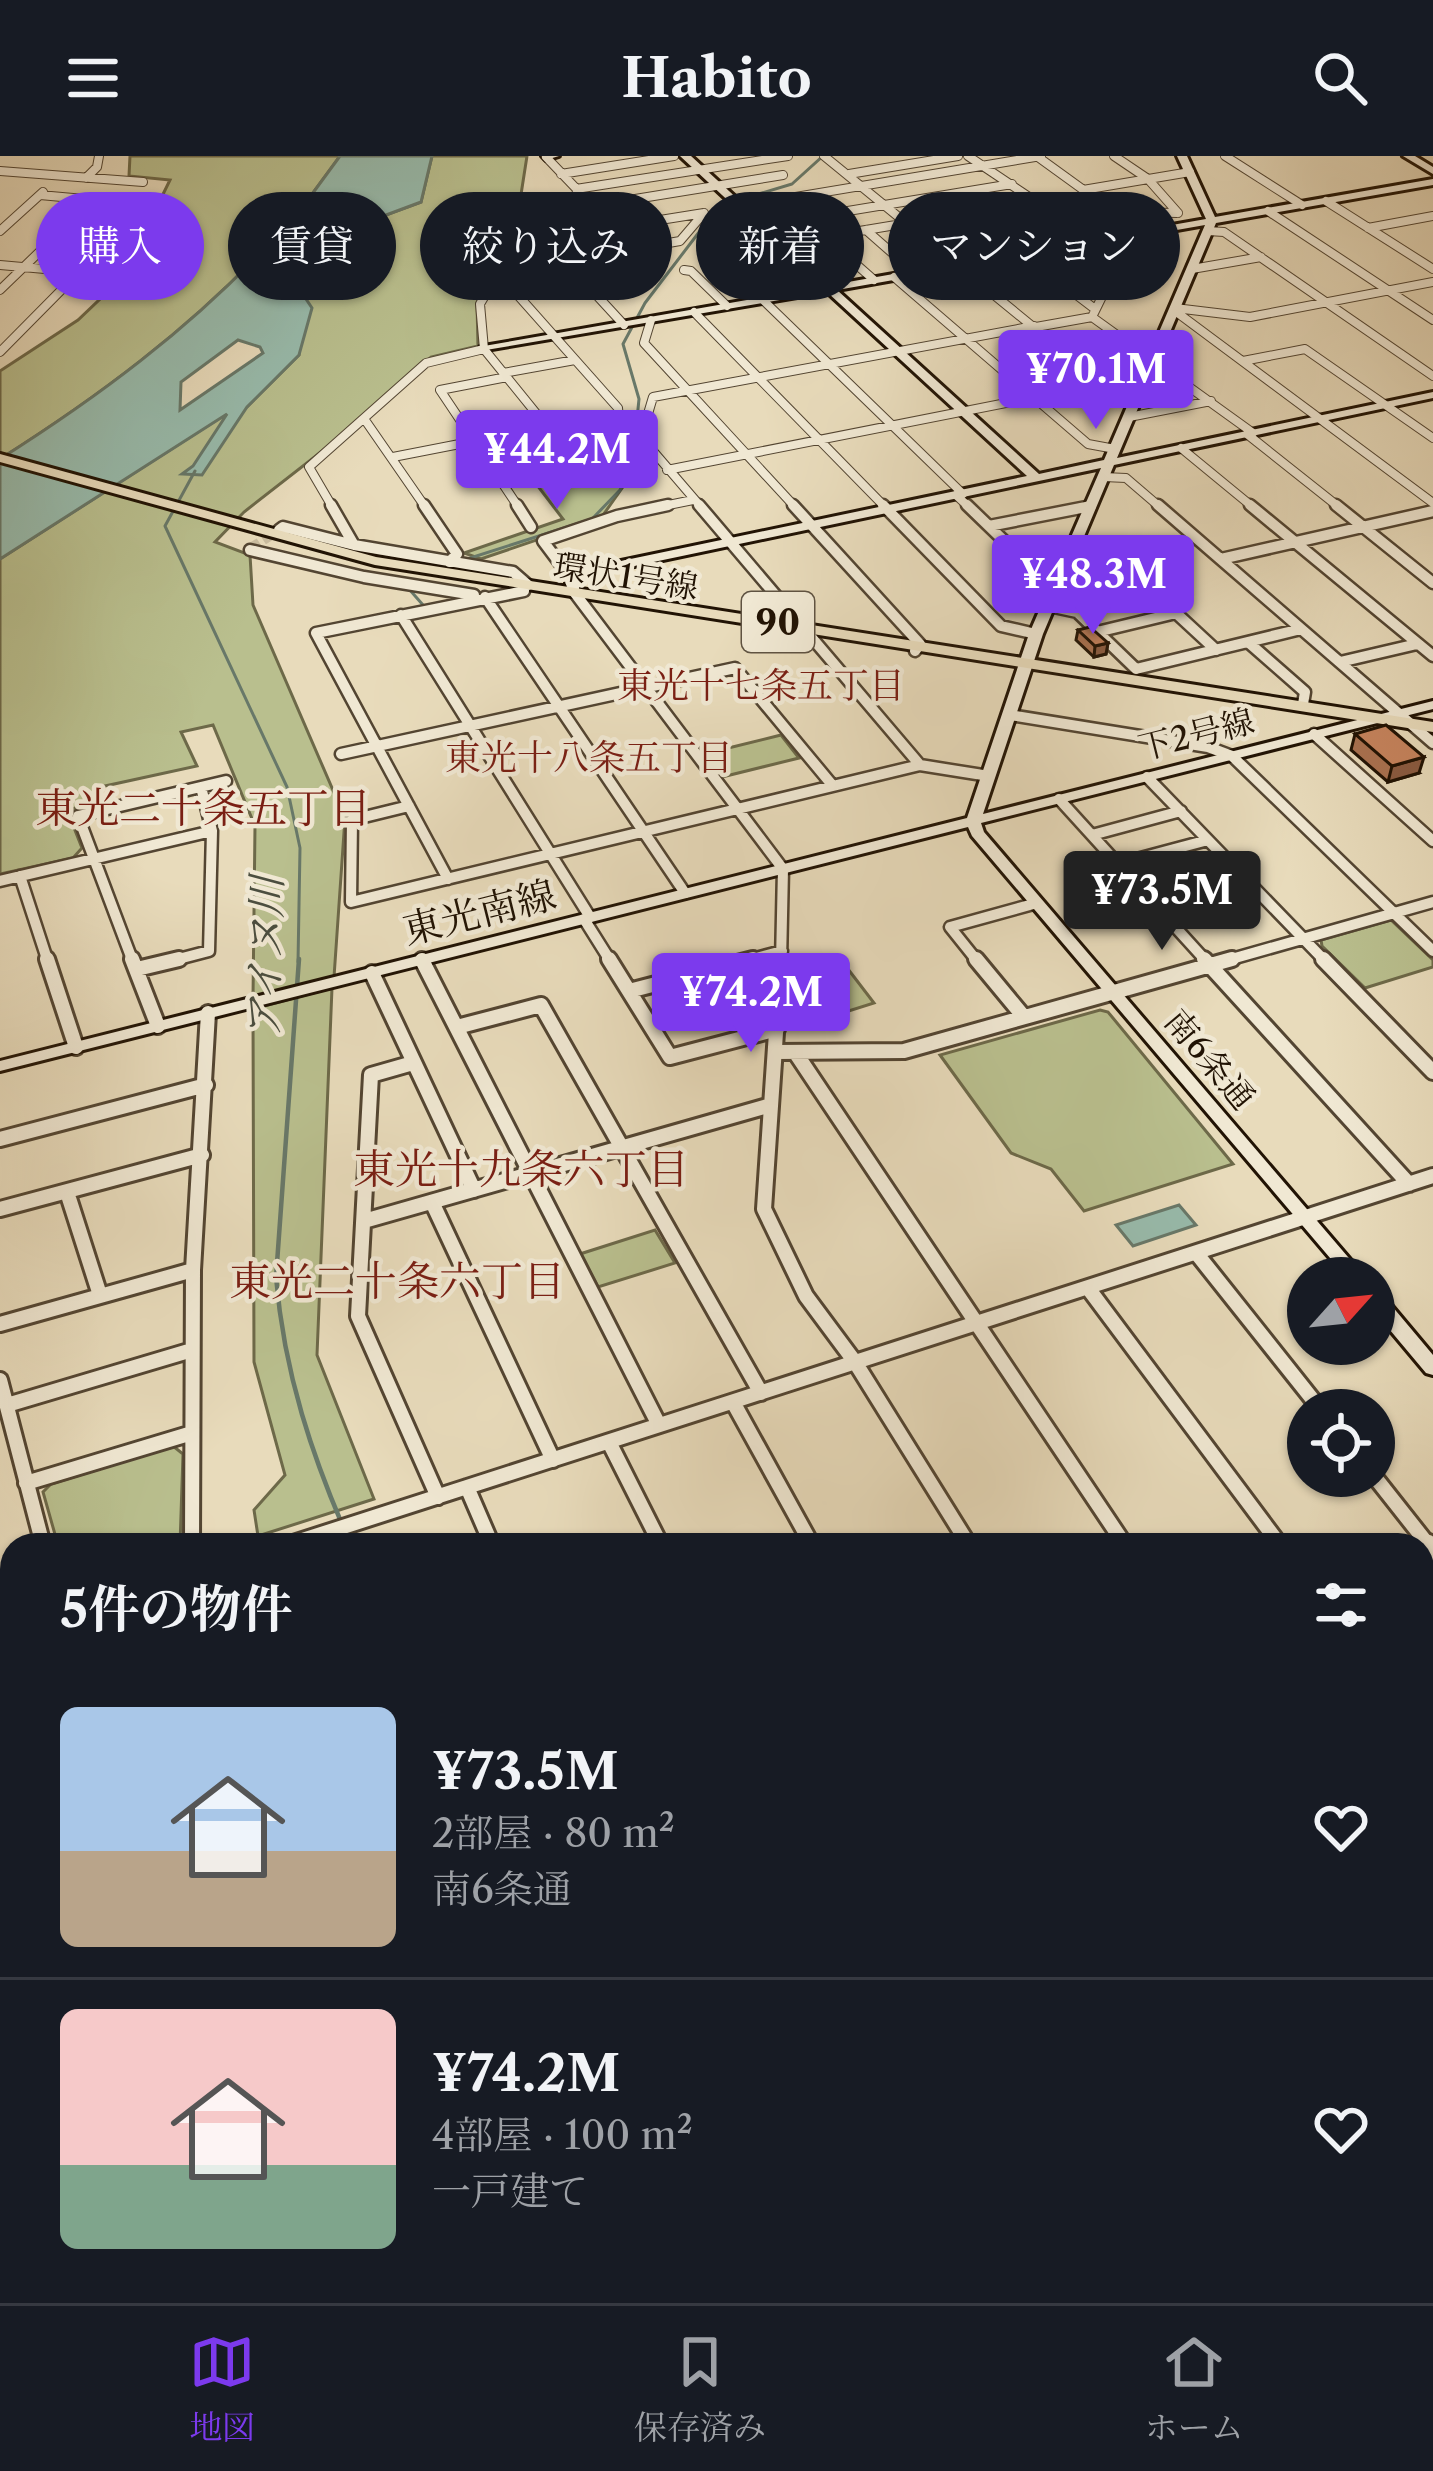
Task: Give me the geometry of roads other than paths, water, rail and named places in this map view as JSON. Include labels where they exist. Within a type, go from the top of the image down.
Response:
[{"type":"main road","name":"90","points":[[0,458],[226,528]]},
{"type":"main road","name":"90","points":[[0,468],[226,528]]},
{"type":"main road","name":"環状1号線","points":[[226,528],[365,567],[1133,678],[1433,727]]},
{"type":"main road","name":"環状1号線","points":[[1133,678],[1328,715],[1398,718]]},
{"type":"street","points":[[86,178],[97,167],[99,156]]},
{"type":"street","points":[[560,174],[674,156]]},
{"type":"street","points":[[685,156],[725,192]]},
{"type":"street","points":[[576,189],[788,156]]},
{"type":"street","points":[[824,156],[886,205]]},
{"type":"street","points":[[849,174],[958,156]]},
{"type":"street","points":[[968,156],[1023,192]]},
{"type":"street","points":[[822,192],[1039,156],[1083,190],[1190,172]]},
{"type":"street","points":[[1114,156],[1159,192]]},
{"type":"street","points":[[973,821],[1036,634],[1210,226],[1182,156]]},
{"type":"street","points":[[1225,156],[1302,205]]},
{"type":"street","points":[[1408,156],[1433,171]]},
{"type":"street","points":[[550,157],[579,192]]},
{"type":"street","points":[[672,193],[783,175],[765,160]]},
{"type":"street","points":[[2,173],[142,182]]},
{"type":"street","points":[[43,192],[60,176]]},
{"type":"street","points":[[1180,230],[1433,182]]},
{"type":"street","points":[[864,208],[1012,184]]},
{"type":"street","points":[[0,231],[36,199]]},
{"type":"street","points":[[1326,201],[1433,269]]},
{"type":"street","points":[[1268,211],[1433,320]]},
{"type":"street","points":[[704,213],[680,241],[634,248],[612,227],[704,213]]},
{"type":"street","points":[[1368,228],[1431,218]]},
{"type":"street","points":[[866,230],[888,226]]},
{"type":"street","points":[[1210,226],[1433,376]]},
{"type":"street","points":[[866,230],[888,249]]},
{"type":"street","points":[[0,290],[36,255]]},
{"type":"street","points":[[1192,269],[1261,257]]},
{"type":"street","points":[[0,266],[36,269]]},
{"type":"street","points":[[684,270],[691,271],[727,306]]},
{"type":"street","points":[[864,271],[874,280]]},
{"type":"street","points":[[864,282],[888,278]]},
{"type":"street","points":[[1175,309],[1250,317],[1433,282]]},
{"type":"street","points":[[0,352],[51,300]]},
{"type":"street","points":[[483,300],[484,349],[565,449]]},
{"type":"street","points":[[487,464],[615,439],[620,428],[618,408],[523,300]]},
{"type":"street","points":[[612,300],[636,322],[644,343],[917,647]]},
{"type":"street","points":[[354,545],[308,471],[431,360],[763,300],[1056,590]]},
{"type":"street","points":[[842,300],[1036,478]]},
{"type":"street","points":[[922,300],[1340,662],[1398,718],[1433,742]]},
{"type":"street","points":[[1002,300],[1103,383]]},
{"type":"street","points":[[1078,300],[1433,583]]},
{"type":"street","points":[[920,765],[641,437],[653,397],[1035,327],[1093,313],[1100,300]]},
{"type":"street","points":[[1175,309],[1433,507]]},
{"type":"street","points":[[694,312],[1001,626],[1036,634]]},
{"type":"street","points":[[1244,362],[1306,349],[1433,439]]},
{"type":"street","points":[[531,527],[440,390],[575,360]]},
{"type":"street","points":[[667,470],[1103,383],[1144,380]]},
{"type":"street","points":[[693,500],[617,516],[543,541],[564,569],[583,573],[1433,395]]},
{"type":"street","points":[[1129,417],[1210,401]]},
{"type":"street","points":[[365,420],[457,554],[449,562]]},
{"type":"street","points":[[392,457],[476,441]]},
{"type":"street","points":[[1180,448],[1433,656]]},
{"type":"street","points":[[989,526],[1091,506]]},
{"type":"street","points":[[1221,560],[1433,507]]},
{"type":"street","points":[[281,528],[513,572],[526,588],[316,633],[448,879]]},
{"type":"street","points":[[250,549],[364,577],[485,597],[685,893]]},
{"type":"street","points":[[583,573],[572,583],[579,596],[783,869],[764,1209],[806,1296],[855,1362],[962,1533]]},
{"type":"street","points":[[1049,606],[1077,612],[1133,678],[1216,650],[1301,629]]},
{"type":"street","points":[[1097,632],[1176,613],[1216,650]]},
{"type":"street","points":[[401,615],[670,1058],[777,1029]]},
{"type":"street","points":[[1248,642],[1305,692],[1303,704]]},
{"type":"street","points":[[1340,662],[1417,644]]},
{"type":"street","points":[[341,754],[735,668],[833,786]]},
{"type":"street","name":"下2号線","points":[[973,821],[1314,734],[1398,718],[1433,705]]},
{"type":"street","points":[[1010,715],[1208,747],[1232,756],[1433,951]]},
{"type":"street","points":[[1314,734],[1433,841]]},
{"type":"street","points":[[409,806],[352,820],[351,902],[920,765],[989,776]]},
{"type":"street","points":[[1147,777],[1433,1072]]},
{"type":"street","points":[[158,1026],[78,816],[226,781]]},
{"type":"street","points":[[137,969],[209,952],[212,831],[201,787]]},
{"type":"street","points":[[1059,799],[1409,1184]]},
{"type":"street","points":[[1092,835],[1180,812]]},
{"type":"street","name":"東光南線","points":[[0,1066],[973,821]]},
{"type":"street","name":"南6条通","points":[[973,821],[977,832],[1339,1257]]},
{"type":"street","points":[[0,880],[212,831]]},
{"type":"street","points":[[1118,864],[1208,840]]},
{"type":"street","points":[[20,876],[76,1047]]},
{"type":"street","points":[[776,1052],[904,1051],[1433,902]]},
{"type":"street","points":[[1024,1017],[950,927],[1037,903]]},
{"type":"street","points":[[629,992],[782,951]]},
{"type":"street","points":[[422,960],[659,1425]]},
{"type":"street","points":[[372,973],[474,1190]]},
{"type":"street","points":[[457,1027],[541,1005],[760,1393]]},
{"type":"street","points":[[192,1533],[193,1270],[208,1013]]},
{"type":"street","points":[[795,1052],[1117,1533]]},
{"type":"street","points":[[413,1064],[371,1075],[358,1316],[438,1497]]},
{"type":"street","points":[[0,1139],[206,1085]]},
{"type":"street","points":[[364,1221],[771,1105]]},
{"type":"street","points":[[0,1210],[202,1155]]},
{"type":"street","points":[[323,1533],[1433,1176]]},
{"type":"street","points":[[67,1192],[100,1295]]},
{"type":"street","points":[[432,1202],[553,1460]]},
{"type":"street","points":[[1197,1254],[1304,1389]]},
{"type":"street","points":[[0,1324],[193,1270]]},
{"type":"street","points":[[1088,1288],[1271,1533]]},
{"type":"street","points":[[1395,1323],[1433,1368]]},
{"type":"street","points":[[7,1406],[192,1350]]},
{"type":"street","points":[[0,1380],[40,1533]]},
{"type":"street","points":[[733,1402],[805,1533]]},
{"type":"street","points":[[26,1483],[193,1433]]},
{"type":"street","points":[[609,1442],[655,1533]]},
{"type":"street","points":[[467,1487],[487,1533]]},
{"type":"street","points":[[1391,1497],[1419,1533]]},
{"type":"waterway","points":[[464,560],[592,519],[620,490],[633,459],[639,399],[623,344],[645,303],[719,206],[792,184],[823,156]]},
{"type":"waterway","name":"アイヌ川","points":[[195,471],[165,526],[287,787],[300,848],[298,962]]},
{"type":"waterway","points":[[409,589],[423,605]]},
{"type":"waterway","name":"アイヌ川","points":[[299,959],[276,1277],[302,1414],[346,1533]]},
{"type":"tunnel","points":[[251,548],[279,530]]},
{"type":"district","name":"東光十七条五丁目","points":[[761,685]]},
{"type":"district","name":"東光十八条五丁目","points":[[589,757]]},
{"type":"district","name":"東光二十条五丁目","points":[[203,808]]},
{"type":"district","name":"東光十九条六丁目","points":[[521,1169]]},
{"type":"district","name":"東光二十条六丁目","points":[[397,1281]]}]
